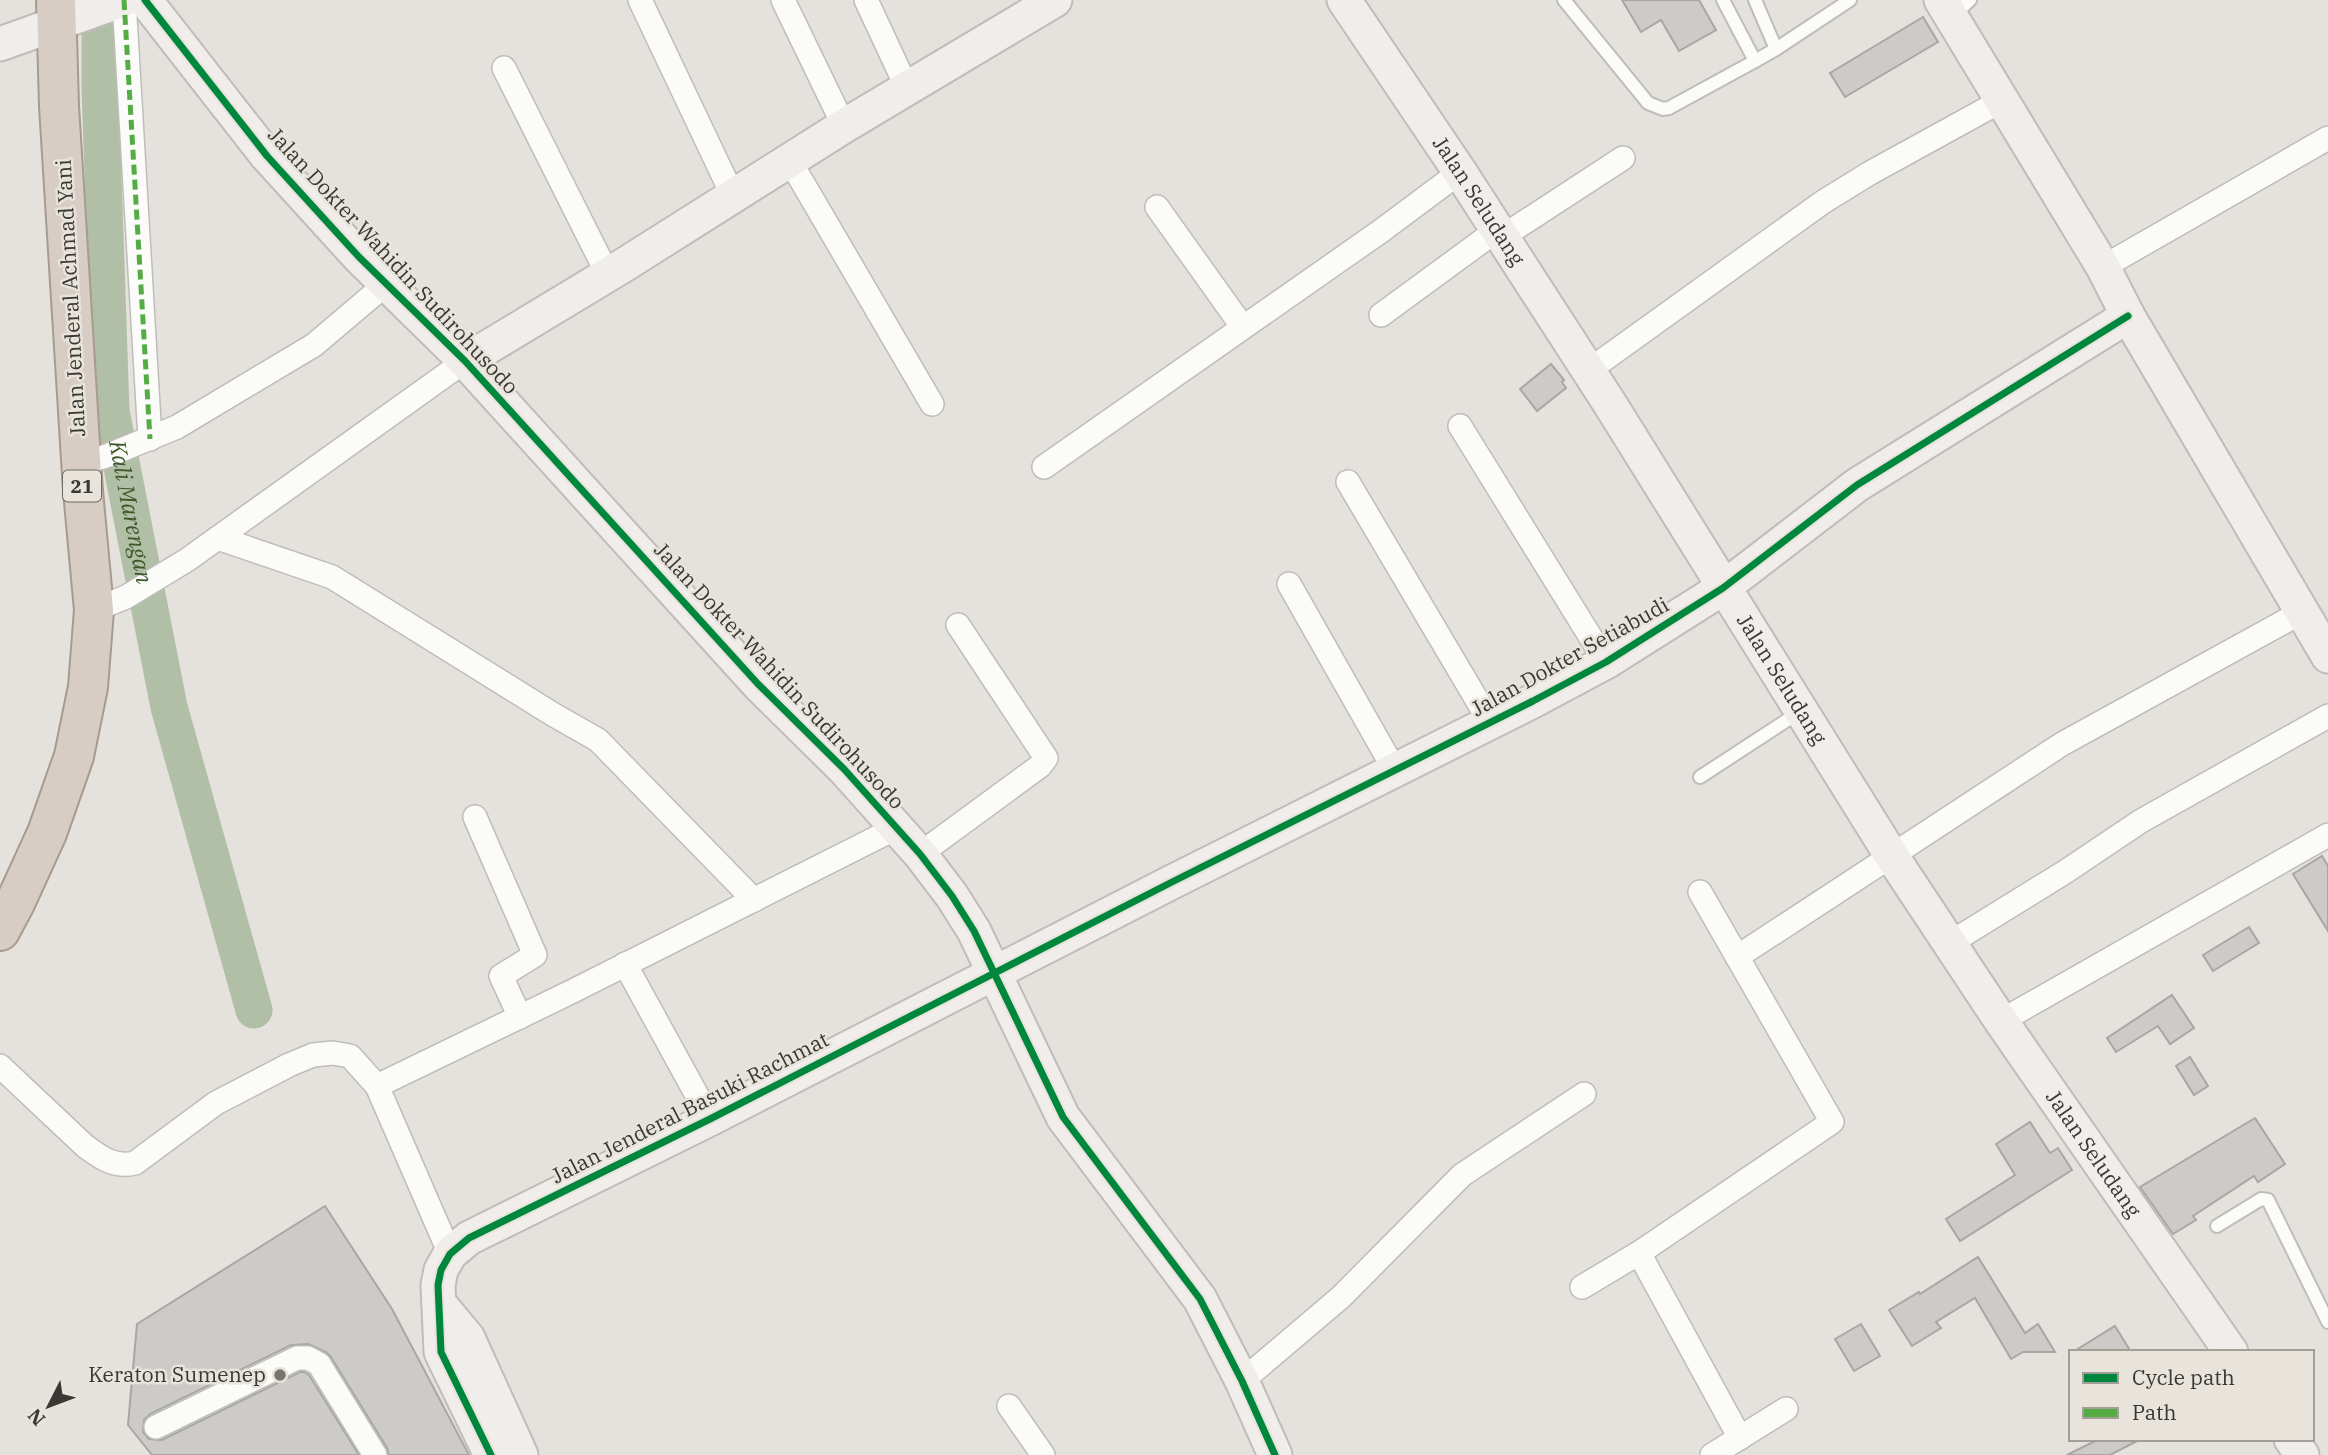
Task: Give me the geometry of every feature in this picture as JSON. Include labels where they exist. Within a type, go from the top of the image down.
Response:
[{"type":"highway","name":"Jalan Jenderal Achmad Yani","points":[[0,931],[47,833],[74,756],[88,687],[110,603],[95,459],[63,14]]},
{"type":"street","points":[[0,44],[63,14],[124,0],[150,439]]},
{"type":"street","name":"Jalan Dokter Wahidin Sudirohusodo","points":[[145,0],[267,156],[386,284],[465,361],[758,684],[844,769],[920,854],[959,907],[995,973],[1063,1117],[1200,1299],[1242,1381],[1275,1455]]},
{"type":"street","points":[[640,0],[733,196]]},
{"type":"street","points":[[783,0],[844,126]]},
{"type":"street","points":[[866,0],[908,90]]},
{"type":"street","points":[[110,603],[156,579],[218,538],[465,361],[608,275],[844,126],[1055,0]]},
{"type":"street","name":"Jalan Seludang","points":[[1344,0],[1460,172],[1588,370],[1891,855],[2001,1021],[2230,1350]]},
{"type":"street","points":[[1954,6],[2001,101],[2103,267],[2128,316],[2328,656]]},
{"type":"street","points":[[504,68],[608,275]]},
{"type":"street","points":[[1588,370],[1823,202],[2001,101]]},
{"type":"street","points":[[2103,267],[2328,138]]},
{"type":"street","points":[[1381,315],[1499,234],[1623,158]]},
{"type":"street","points":[[790,161],[932,404]]},
{"type":"street","points":[[1044,467],[1381,231],[1460,172]]},
{"type":"street","points":[[1157,207],[1242,326]]},
{"type":"street","points":[[95,459],[177,426],[314,345],[386,284]]},
{"type":"street","name":"Jalan Dokter Setiabudi","points":[[995,973],[1606,662],[1723,588],[1857,485],[2128,316]]},
{"type":"street","points":[[1460,426],[1606,662]]},
{"type":"street","points":[[1348,482],[1490,722]]},
{"type":"street","points":[[218,538],[332,577],[598,740],[754,900]]},
{"type":"street","points":[[1289,584],[1394,769]]},
{"type":"street","points":[[1737,957],[2062,744],[2302,612]]},
{"type":"street","points":[[920,854],[1040,766],[1046,758],[958,625]]},
{"type":"street","points":[[1950,943],[2141,821],[2328,716]]},
{"type":"street","points":[[475,817],[535,956],[501,976],[520,1017]]},
{"type":"street","points":[[377,1086],[896,828]]},
{"type":"street","points":[[2001,1021],[2328,835]]},
{"type":"street","points":[[1582,1287],[1639,1254],[1832,1122],[1700,892]]},
{"type":"street","points":[[625,964],[710,1119]]},
{"type":"street","name":"Jalan Jenderal Basuki Rachmat","points":[[450,1254],[469,1238],[710,1119],[995,973]]},
{"type":"street","points":[[0,1066],[100,1158],[126,1166],[135,1163],[216,1104],[289,1065],[313,1055],[333,1053],[350,1056],[377,1086],[450,1254],[441,1270],[438,1285],[441,1352],[491,1455]]},
{"type":"street","points":[[1242,1381],[1341,1297],[1462,1175],[1584,1094]]},
{"type":"street","points":[[1639,1254],[1740,1438]]},
{"type":"street","points":[[439,1303],[468,1338],[521,1455]]},
{"type":"street","points":[[156,1427],[297,1358],[308,1358],[319,1364],[375,1455]]},
{"type":"street","points":[[1009,1406],[1043,1455]]},
{"type":"street","points":[[1712,1455],[1786,1409]]},
{"type":"lane","points":[[1564,0],[1648,103],[1669,108],[1776,49],[1850,0]]},
{"type":"lane","points":[[1723,0],[1755,61]]},
{"type":"lane","points":[[1755,0],[1776,49]]},
{"type":"lane","points":[[1700,776],[1801,711]]},
{"type":"lane","points":[[2217,1226],[2261,1199],[2268,1200],[2328,1322]]},
{"type":"building","points":[[1622,0],[1699,0],[1716,30],[1679,51],[1661,20],[1641,32]]},
{"type":"building","points":[[1923,17],[1938,42],[1845,97],[1830,73]]},
{"type":"building","points":[[1551,364],[1564,380],[1562,382],[1566,388],[1537,411],[1520,389]]},
{"type":"building","points":[[2322,856],[2328,866],[2328,931],[2293,874]]},
{"type":"building","points":[[2249,927],[2259,943],[2213,971],[2203,955]]},
{"type":"building","points":[[2172,995],[2194,1028],[2170,1044],[2158,1026],[2116,1052],[2107,1038]]},
{"type":"building","points":[[2190,1057],[2208,1086],[2194,1095],[2176,1066]]},
{"type":"building","points":[[2255,1118],[2285,1164],[2258,1182],[2254,1176],[2193,1216],[2196,1220],[2173,1234],[2140,1187]]},
{"type":"building","points":[[2030,1122],[2050,1153],[2058,1148],[2072,1170],[1960,1241],[1946,1219],[2015,1175],[1996,1144]]},
{"type":"building","name":"Keraton Sumenep","points":[[325,1206],[392,1309],[469,1455],[389,1455],[331,1357],[308,1344],[291,1345],[150,1414],[144,1420],[143,1432],[149,1439],[162,1440],[304,1372],[309,1375],[359,1455],[152,1455],[128,1425],[137,1324]]},
{"type":"building","points":[[1978,1257],[2025,1333],[2038,1324],[2055,1352],[2023,1352],[2011,1359],[1975,1298],[1936,1322],[1941,1328],[1912,1346],[1889,1310],[1919,1292],[1920,1294]]},
{"type":"building","points":[[1861,1324],[1880,1356],[1854,1371],[1835,1339]]},
{"type":"building","points":[[2115,1326],[2130,1350],[2076,1350]]},
{"type":"building","points":[[2095,1441],[2137,1441],[2110,1455],[2067,1455]]},
{"type":"waterway","name":"Kali Marengan","points":[[100,0],[100,87],[111,411],[169,707],[254,1010]]},
{"type":"marked path","points":[[124,0],[150,439]]},
{"type":"cycle path","points":[[145,0],[267,156],[359,257],[465,361],[758,684],[844,769],[920,854],[974,931],[1063,1117],[1200,1299],[1242,1381],[1275,1455]]},
{"type":"cycle path","points":[[491,1455],[441,1352],[438,1285],[441,1270],[450,1254],[469,1238],[710,1119],[1606,662],[1723,588],[1857,485],[2128,316]]},
{"type":"place","name":"Keraton Sumenep","points":[[280,1375]]}]
